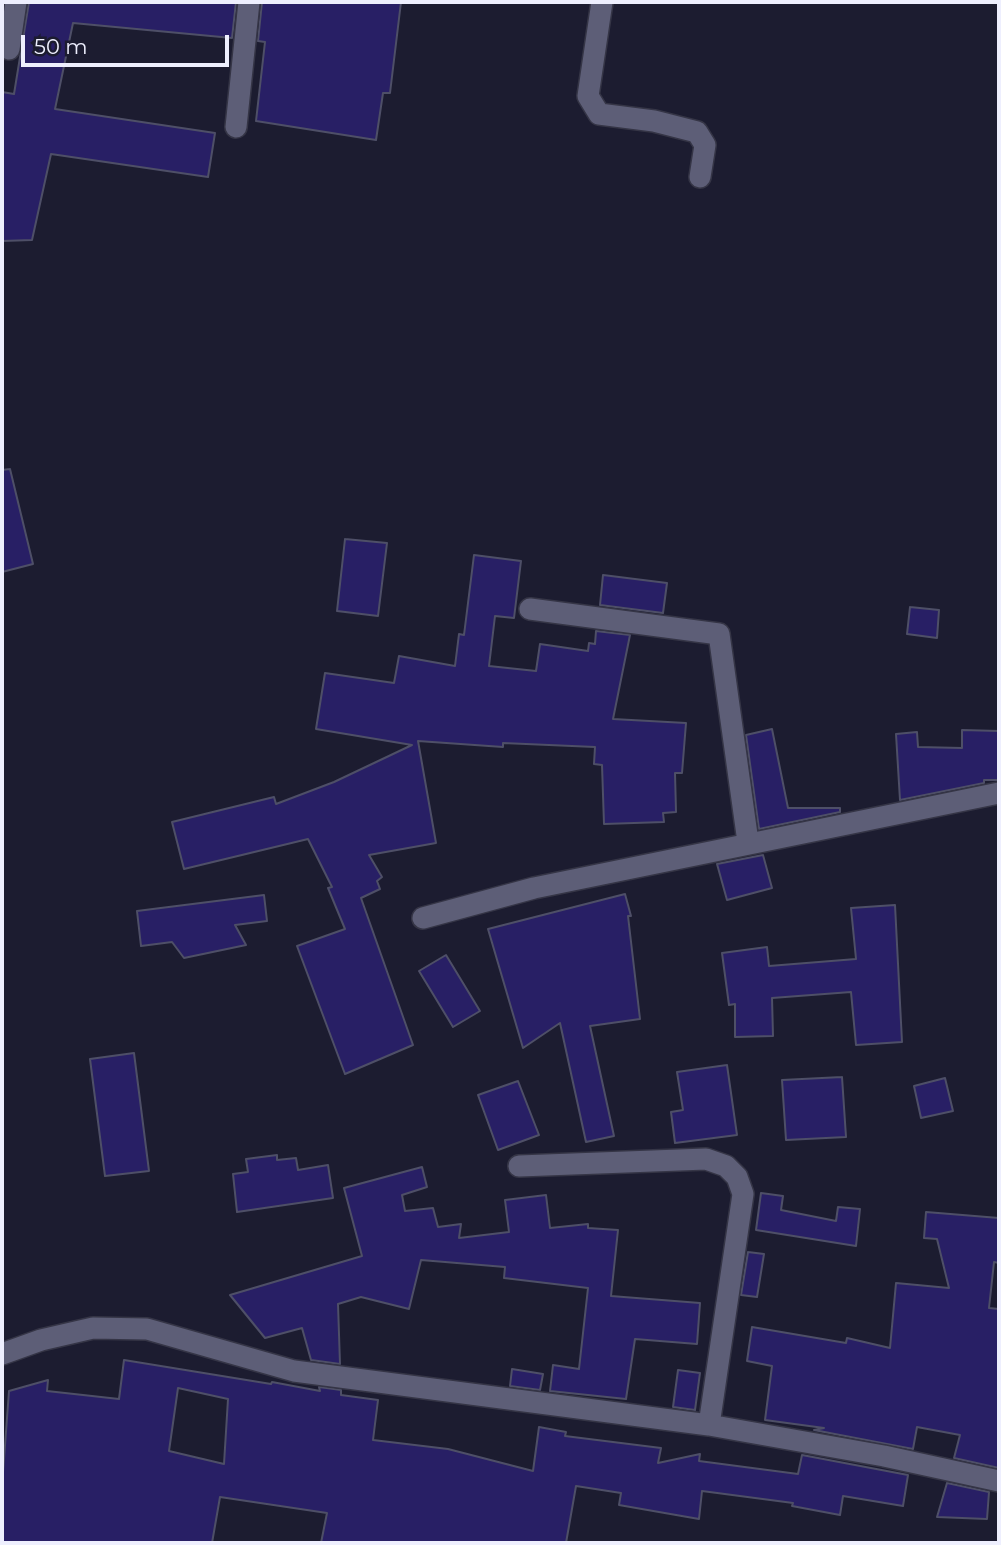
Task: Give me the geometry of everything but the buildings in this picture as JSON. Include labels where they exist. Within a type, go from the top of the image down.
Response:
[{"type":"street","points":[[9,49],[16,2]]},
{"type":"street","points":[[236,127],[249,2]]},
{"type":"street","points":[[602,2],[588,96],[599,114],[654,121],[697,132],[705,145],[700,177]]},
{"type":"street","points":[[530,609],[719,634],[748,842]]},
{"type":"street","points":[[423,918],[534,888],[748,842],[999,793]]},
{"type":"street","points":[[519,1166],[706,1159],[726,1166],[737,1177],[743,1195],[709,1425]]},
{"type":"street","points":[[2,1354],[41,1340],[93,1328],[147,1329],[294,1371],[709,1425],[884,1456],[999,1481]]}]
